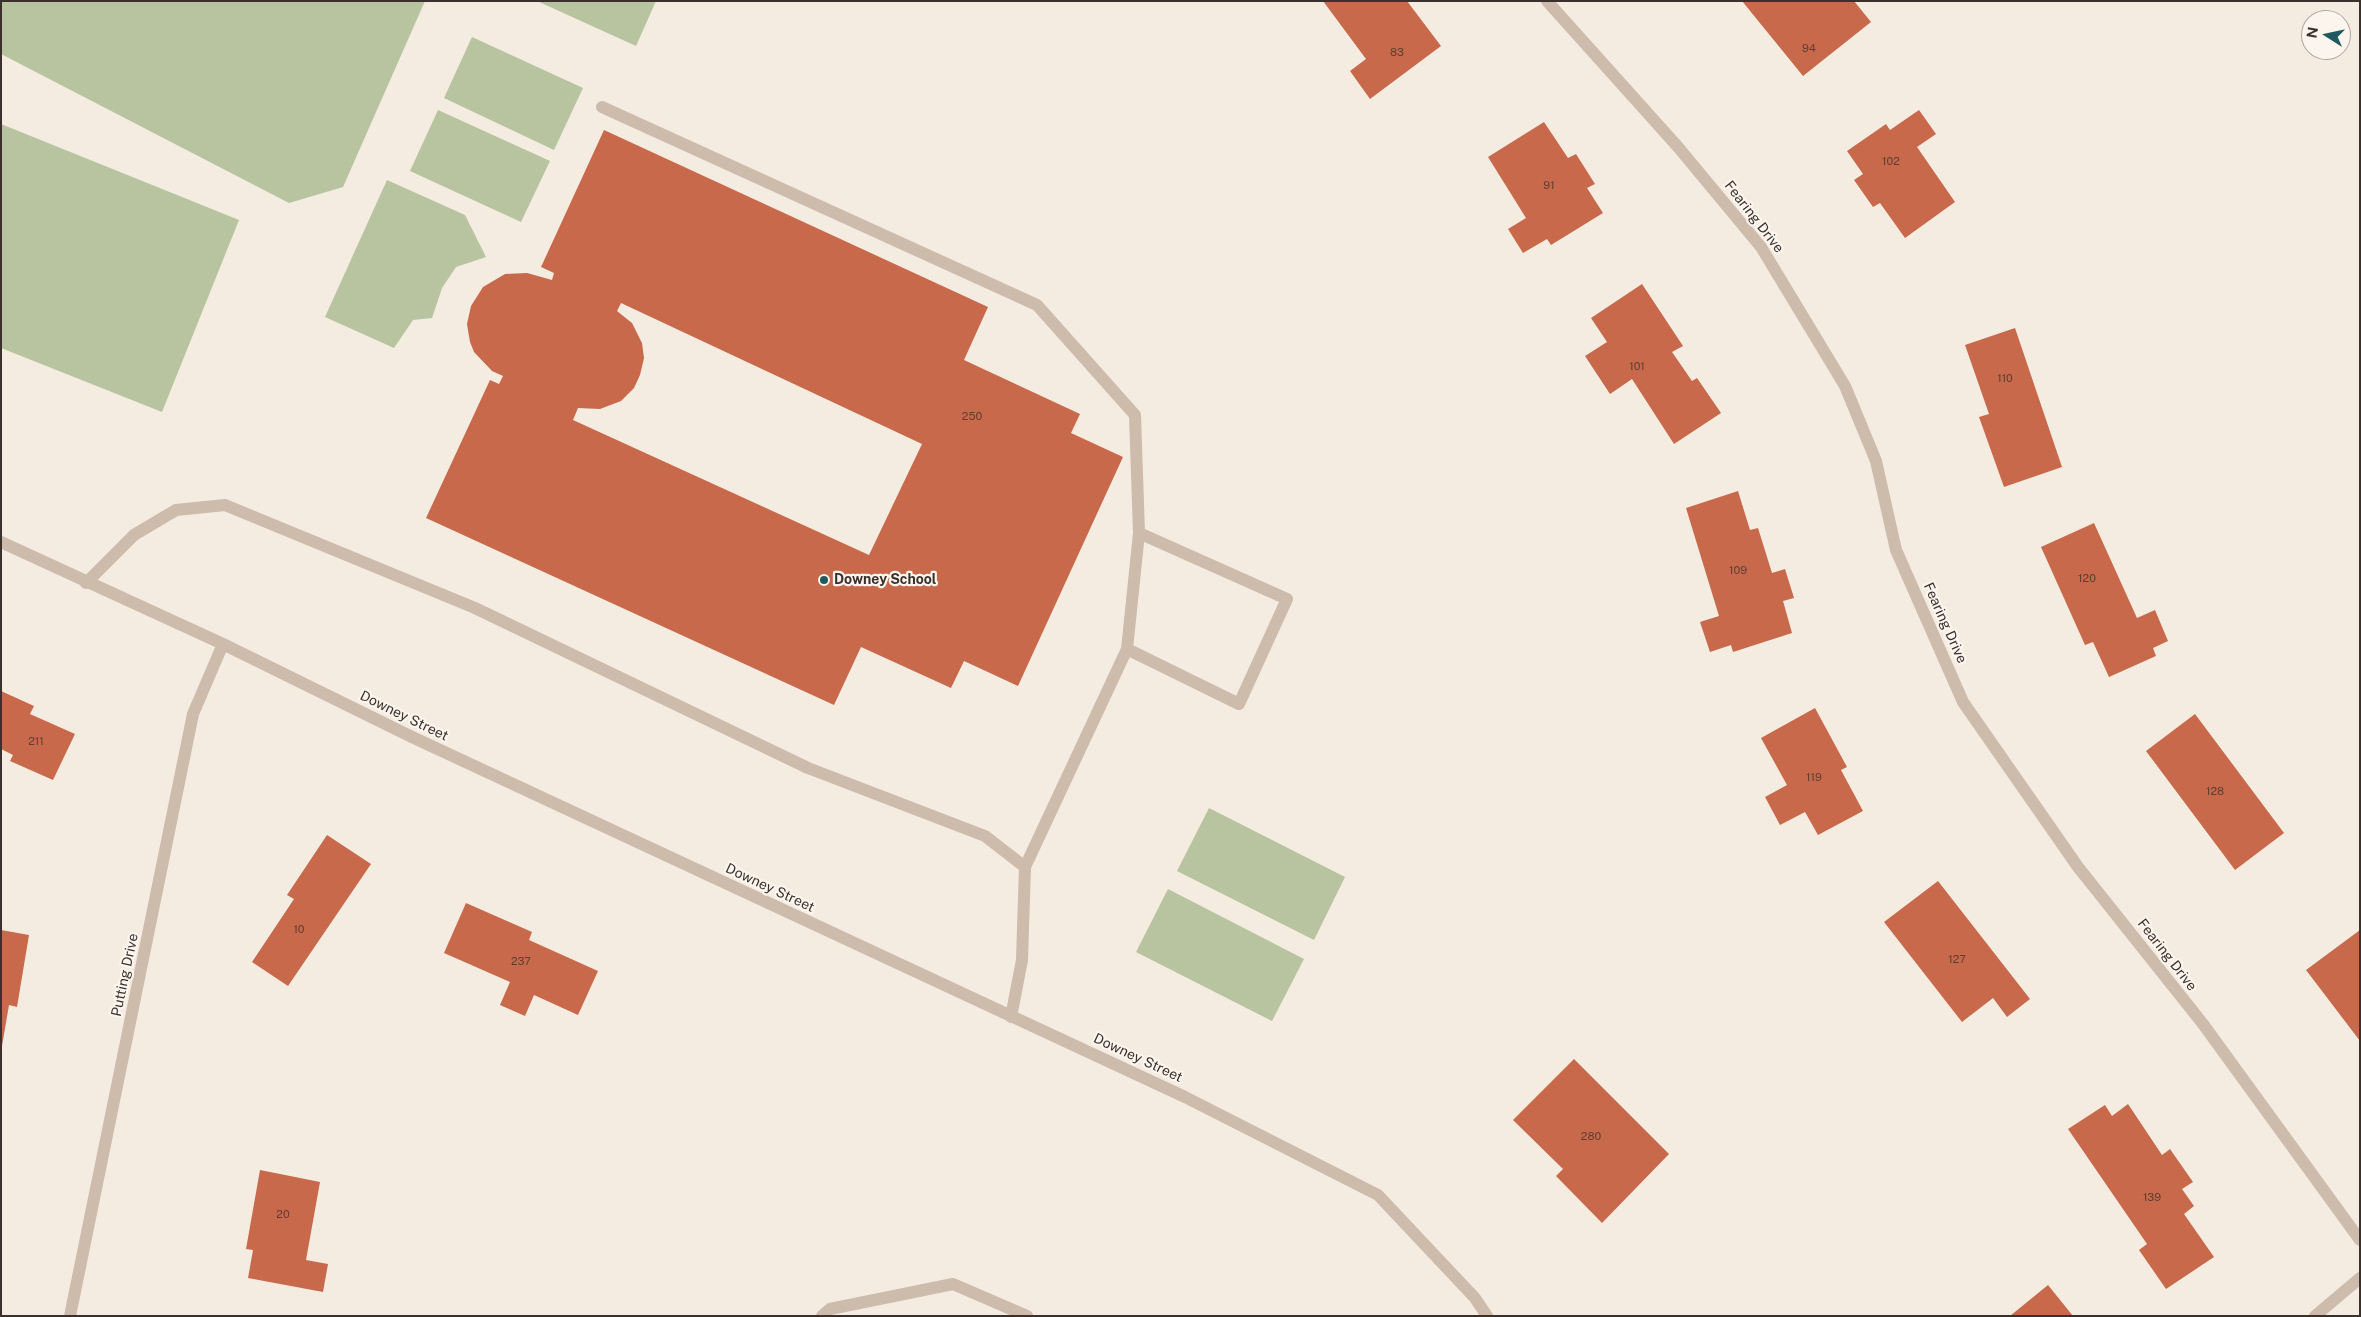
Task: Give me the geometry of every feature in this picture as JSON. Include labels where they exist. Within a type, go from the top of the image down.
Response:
[{"type":"street","name":"Fearing Drive","points":[[1547,1],[1678,147],[1761,247],[1845,386],[1876,461],[1896,550],[1963,702],[2078,867],[2203,1024],[2360,1240]]},
{"type":"street","points":[[602,107],[1037,305],[1135,415],[1139,533],[1127,649],[1025,868],[1022,960],[1011,1017]]},
{"type":"street","points":[[86,583],[134,535],[176,510],[225,505],[475,608],[808,768],[985,836],[1025,868]]},
{"type":"street","points":[[1127,649],[1239,704],[1287,600],[1139,533]]},
{"type":"street","name":"Downey Street","points":[[1,542],[86,583],[223,644],[412,737],[1185,1097],[1378,1195],[1475,1298],[1487,1316]]},
{"type":"street","name":"Putting Drive","points":[[70,1316],[193,714],[223,644]]},
{"type":"street","points":[[2315,1316],[2360,1278]]},
{"type":"street","points":[[822,1316],[830,1308],[953,1284],[1027,1316]]},
{"type":"green space","points":[[1,1],[425,1],[343,187],[289,203],[1,54]]},
{"type":"green space","points":[[537,1],[656,1],[636,46]]},
{"type":"green space","points":[[472,37],[583,88],[554,150],[444,98]]},
{"type":"green space","points":[[438,110],[550,161],[521,222],[410,171]]},
{"type":"green space","points":[[1,124],[239,220],[162,412],[1,348]]},
{"type":"green space","points":[[387,180],[465,215],[486,257],[456,267],[442,288],[432,318],[413,320],[394,348],[325,317]]},
{"type":"green space","points":[[1209,808],[1345,877],[1314,940],[1177,871]]},
{"type":"green space","points":[[1168,889],[1304,959],[1272,1021],[1136,952]]},
{"type":"building","points":[[1323,1],[1407,1],[1441,46],[1370,99],[1350,71],[1366,59]]},
{"type":"building","points":[[1742,1],[1854,1],[1871,22],[1803,76]]},
{"type":"building","points":[[1919,110],[1936,134],[1917,147],[1955,202],[1905,238],[1880,203],[1873,207],[1854,180],[1863,174],[1847,151],[1886,124],[1890,130]]},
{"type":"building","points":[[1544,122],[1568,158],[1576,154],[1595,184],[1587,188],[1603,213],[1551,245],[1547,239],[1523,253],[1508,229],[1526,218],[1488,157]]},
{"type":"building","points":[[604,130],[988,307],[964,360],[1080,414],[1071,433],[1123,457],[1018,686],[964,661],[951,688],[861,647],[834,705],[426,518],[490,380],[499,384],[503,376],[492,371],[474,352],[467,324],[471,306],[483,287],[505,274],[527,273],[552,280],[554,273],[541,267]],"holes":[[[621,303],[922,444],[869,555],[573,420],[578,408],[600,409],[621,401],[634,388],[640,375],[644,358],[642,343],[632,323],[617,311]]]},
{"type":"building","points":[[1642,284],[1683,346],[1672,352],[1692,381],[1697,378],[1721,413],[1674,444],[1632,379],[1610,394],[1585,356],[1607,342],[1591,318]]},
{"type":"building","points":[[2015,328],[2062,467],[2004,487],[1979,417],[1989,414],[1965,345]]},
{"type":"building","points":[[1738,491],[1750,530],[1758,528],[1772,573],[1785,569],[1794,598],[1783,601],[1792,633],[1733,652],[1731,645],[1710,652],[1700,622],[1719,616],[1686,508]]},
{"type":"building","points":[[2094,523],[2137,618],[2155,610],[2168,641],[2153,648],[2156,656],[2109,677],[2093,642],[2085,645],[2041,547]]},
{"type":"building","points":[[1,691],[34,706],[30,714],[75,734],[53,780],[10,761],[13,755],[1,749]]},
{"type":"building","points":[[1815,708],[1847,767],[1841,770],[1863,811],[1818,835],[1805,812],[1780,825],[1765,797],[1787,785],[1761,738]]},
{"type":"building","points":[[2195,714],[2284,833],[2235,870],[2146,751]]},
{"type":"building","points":[[327,835],[371,864],[288,986],[252,962],[294,899],[287,895]]},
{"type":"building","points":[[1938,881],[2030,999],[2007,1017],[1993,998],[1962,1022],[1884,922]]},
{"type":"building","points":[[466,903],[532,932],[529,940],[598,971],[578,1015],[534,995],[525,1016],[500,1005],[510,982],[444,953]]},
{"type":"building","points":[[1,930],[29,935],[17,1007],[9,1005],[2,1046]]},
{"type":"building","points":[[2360,930],[2360,1041],[2306,970]]},
{"type":"building","points":[[1574,1059],[1669,1154],[1602,1223],[1556,1176],[1563,1169],[1513,1120]]},
{"type":"building","points":[[2128,1104],[2162,1155],[2170,1149],[2193,1182],[2182,1189],[2194,1206],[2184,1214],[2214,1257],[2166,1289],[2139,1250],[2147,1244],[2068,1129],[2105,1105],[2112,1116]]},
{"type":"building","points":[[260,1170],[320,1182],[306,1260],[328,1264],[323,1292],[248,1278],[253,1250],[246,1249]]},
{"type":"building","points":[[2048,1285],[2073,1316],[2010,1316]]},
{"type":"place","name":"Downey School","points":[[824,580]]}]
